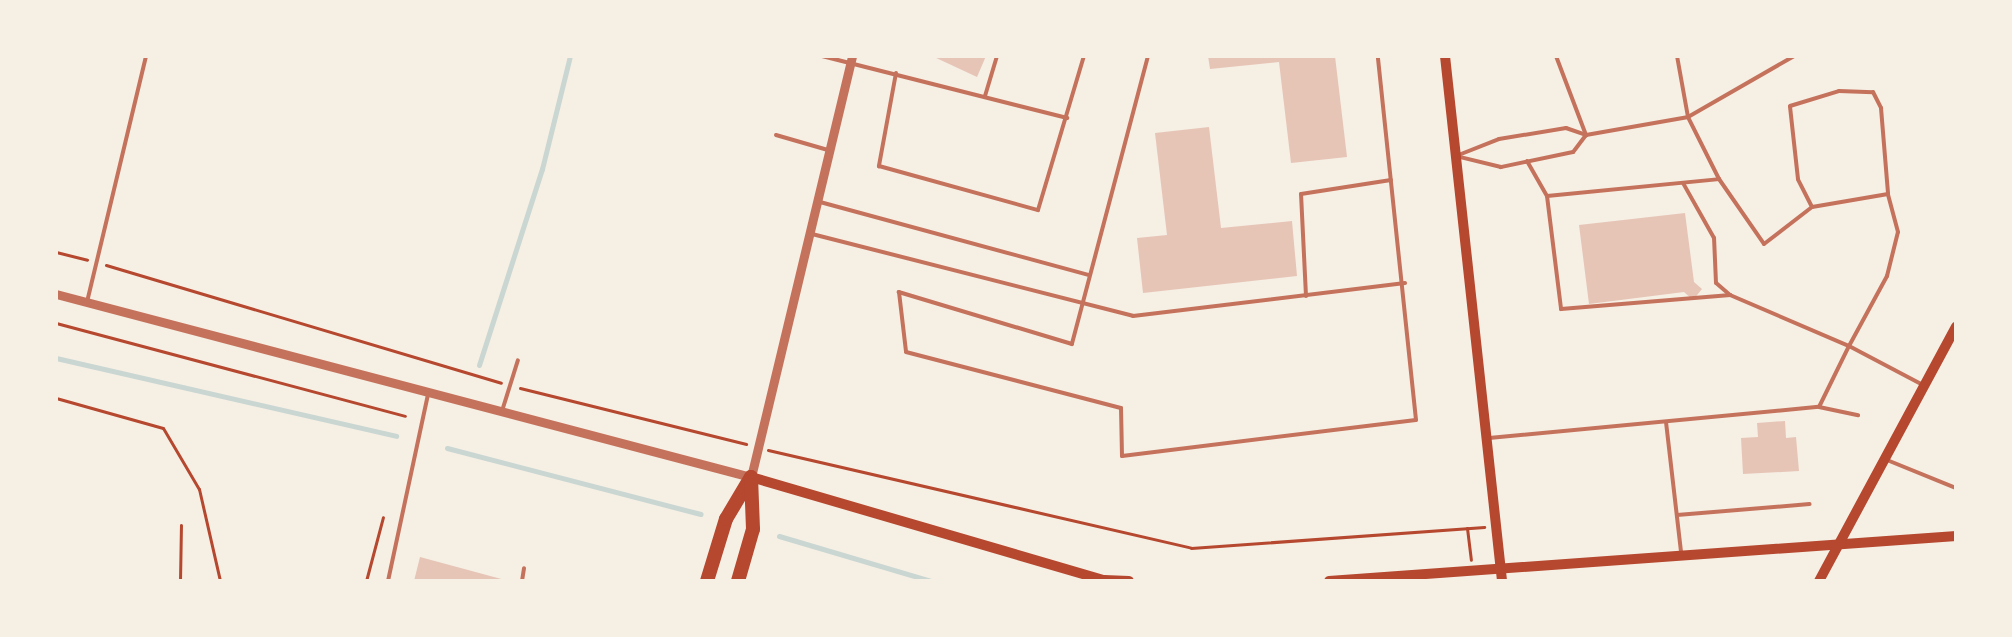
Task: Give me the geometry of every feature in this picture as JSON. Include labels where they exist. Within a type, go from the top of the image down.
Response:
[{"type":"highway","points":[[707,581],[726,519],[751,477]]},
{"type":"highway","points":[[738,581],[753,529],[751,477]]},
{"type":"main road","points":[[1445,56],[1502,581]]},
{"type":"main road","points":[[1819,581],[1956,327]]},
{"type":"main road","points":[[751,477],[1104,580],[1129,581]]},
{"type":"main road","points":[[1329,581],[1681,552],[1836,548],[1956,536]]},
{"type":"street","points":[[56,294],[751,477],[807,232],[851,59]]},
{"type":"lane","points":[[87,302],[146,56]]},
{"type":"lane","points":[[822,56],[851,59],[1067,118]]},
{"type":"lane","points":[[985,96],[997,56]]},
{"type":"lane","points":[[896,73],[879,166],[1036,210],[1046,203],[1084,56]]},
{"type":"lane","points":[[1148,56],[1081,298],[1072,344],[899,292],[906,352],[1121,408],[1122,456],[1416,420],[1405,283],[1378,56]]},
{"type":"lane","points":[[1556,56],[1586,135]]},
{"type":"lane","points":[[1677,56],[1688,117],[1719,179],[1764,244],[1812,207],[1888,194]]},
{"type":"lane","points":[[1456,156],[1513,136],[1566,128],[1586,135],[1688,117],[1794,56]]},
{"type":"lane","points":[[1812,207],[1798,179],[1790,106],[1839,91],[1873,92],[1881,108],[1888,194],[1898,232],[1887,276],[1819,407]]},
{"type":"lane","points":[[776,135],[828,150]]},
{"type":"lane","points":[[1456,156],[1501,167],[1573,152],[1586,135]]},
{"type":"lane","points":[[1527,161],[1547,196],[1561,309],[1730,295]]},
{"type":"lane","points":[[1547,196],[1719,179]]},
{"type":"lane","points":[[1306,296],[1301,194],[1391,180]]},
{"type":"lane","points":[[1683,183],[1714,238],[1716,283],[1730,295],[1849,346],[1923,385]]},
{"type":"lane","points":[[815,201],[1088,275]]},
{"type":"lane","points":[[807,232],[1081,298],[1133,316],[1405,283]]},
{"type":"lane","points":[[502,411],[518,360]]},
{"type":"lane","points":[[388,581],[428,392]]},
{"type":"lane","points":[[1486,438],[1819,407],[1858,415]]},
{"type":"lane","points":[[1666,422],[1681,552]]},
{"type":"lane","points":[[1885,459],[1956,488]]},
{"type":"lane","points":[[1677,515],[1810,504]]},
{"type":"lane","points":[[522,581],[524,568]]},
{"type":"path","points":[[56,252],[510,386],[759,448],[1191,548],[1497,527]]},
{"type":"path","points":[[56,323],[405,416]]},
{"type":"path","points":[[56,398],[163,428],[199,489],[220,581]]},
{"type":"path","points":[[366,581],[383,517]]},
{"type":"path","points":[[180,581],[181,525]]},
{"type":"path","points":[[1467,528],[1473,570]]},
{"type":"building","points":[[932,56],[986,56],[977,77]]},
{"type":"building","points":[[1208,56],[1335,56],[1347,157],[1291,163],[1279,62],[1210,69]]},
{"type":"building","points":[[1209,127],[1221,228],[1292,221],[1297,276],[1143,293],[1137,238],[1167,235],[1155,133]]},
{"type":"building","points":[[1685,213],[1694,282],[1702,289],[1693,300],[1684,292],[1589,304],[1579,225]]},
{"type":"building","points":[[1785,421],[1786,438],[1796,437],[1799,471],[1743,474],[1741,438],[1758,437],[1757,423]]},
{"type":"building","points":[[420,557],[505,580],[505,581],[414,581]]},
{"type":"waterway","points":[[479,365],[542,169],[570,56]]},
{"type":"waterway","points":[[56,358],[396,436]]},
{"type":"waterway","points":[[447,448],[701,514]]},
{"type":"waterway","points":[[779,536],[931,581]]}]
